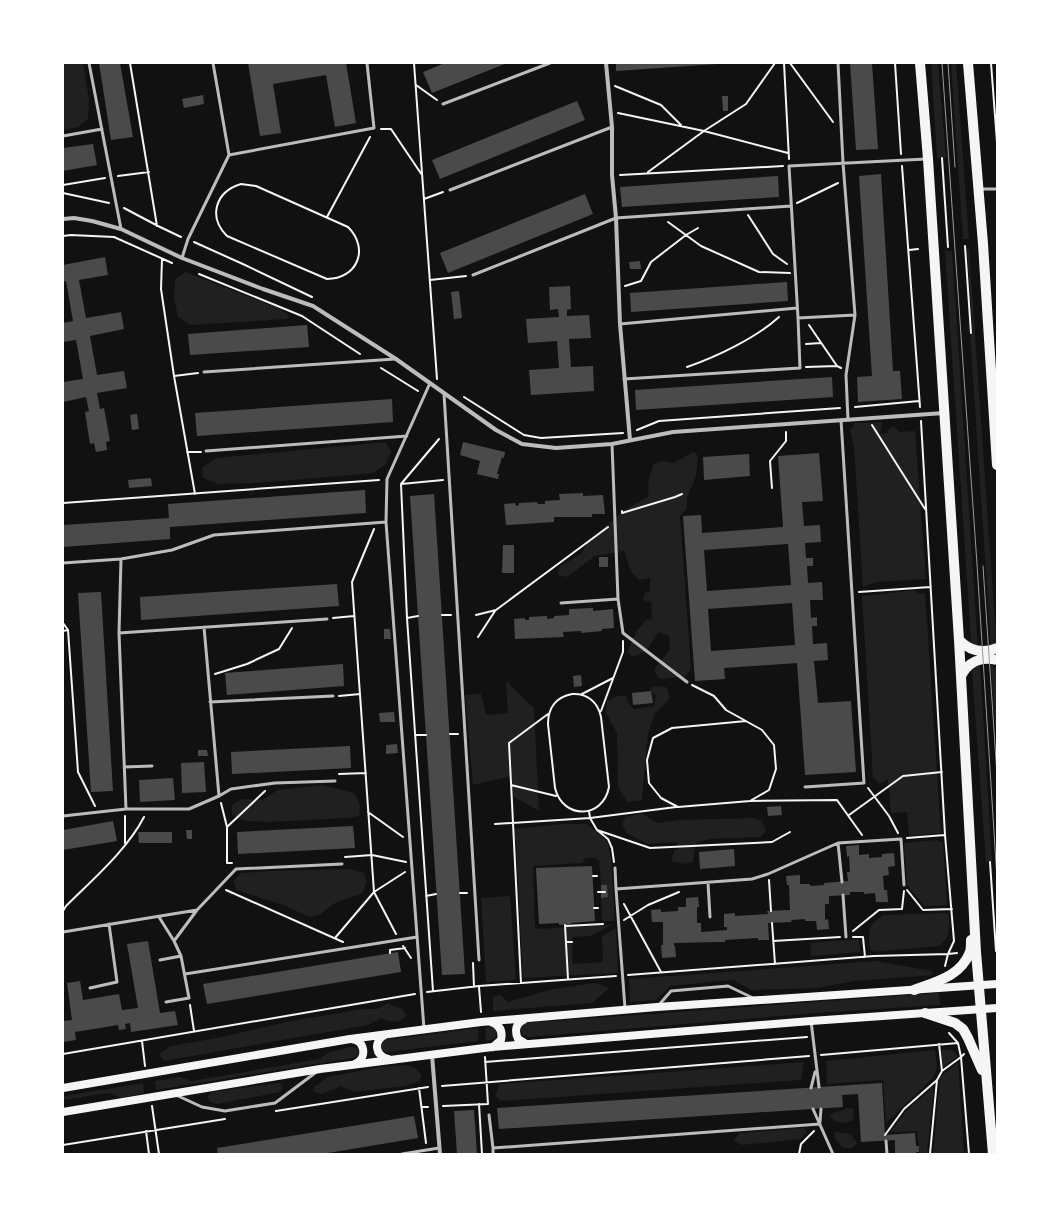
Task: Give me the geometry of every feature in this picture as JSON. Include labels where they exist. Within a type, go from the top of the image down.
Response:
[{"type":"main road","points":[[920,63],[928,159],[959,640],[974,920],[993,1154]]},
{"type":"main road","points":[[968,63],[997,465]]},
{"type":"main road","points":[[959,640],[968,648],[980,652],[997,648]]},
{"type":"main road","points":[[961,676],[973,662],[986,658],[997,660]]},
{"type":"main road","points":[[914,990],[954,974],[960,967],[970,952],[974,920]]},
{"type":"main road","points":[[63,1088],[350,1039],[424,1029],[625,1010],[997,984]]},
{"type":"main road","points":[[63,1112],[320,1069],[492,1047],[811,1021],[997,1008]]},
{"type":"main road","points":[[925,1013],[955,1023],[963,1029],[978,1058],[987,1081]]},
{"type":"main road","points":[[528,1018],[521,1021],[516,1027],[516,1030],[518,1039],[522,1042],[530,1044]]},
{"type":"main road","points":[[490,1022],[499,1026],[502,1033],[500,1040],[495,1046],[492,1047]]},
{"type":"main road","points":[[386,1034],[379,1039],[377,1047],[378,1051],[383,1057],[390,1060]]},
{"type":"main road","points":[[350,1039],[360,1043],[364,1050],[364,1054],[360,1060],[354,1064]]},
{"type":"street","points":[[606,63],[612,127],[612,175],[616,218],[620,324],[630,440]]},
{"type":"street","points":[[63,219],[74,218],[92,221],[121,229],[182,258],[263,289],[313,306],[396,359],[496,430],[522,444],[556,448],[612,444],[673,432],[944,413]]},
{"type":"street","points":[[432,1054],[440,1154]]},
{"type":"lane","points":[[89,63],[121,229]]},
{"type":"lane","points":[[182,258],[188,240],[229,155],[213,63]]},
{"type":"lane","points":[[229,155],[374,128],[367,63]]},
{"type":"lane","points":[[443,104],[550,63]]},
{"type":"lane","points":[[838,63],[844,180],[855,316],[847,371],[848,420]]},
{"type":"lane","points":[[450,190],[612,127]]},
{"type":"lane","points":[[63,136],[102,129]]},
{"type":"lane","points":[[624,379],[800,368],[789,166],[928,159]]},
{"type":"lane","points":[[978,190],[997,189]]},
{"type":"lane","points":[[474,275],[616,218],[791,206]]},
{"type":"lane","points":[[620,324],[797,308]]},
{"type":"lane","points":[[798,318],[806,319],[855,316]]},
{"type":"lane","points":[[204,372],[371,362],[396,359]]},
{"type":"lane","points":[[424,1029],[386,522],[387,479],[430,383]]},
{"type":"lane","points":[[444,394],[479,960]]},
{"type":"lane","points":[[805,787],[864,783],[841,420]]},
{"type":"lane","points":[[206,452],[407,436]]},
{"type":"lane","points":[[612,444],[618,599],[623,633],[687,682]]},
{"type":"lane","points":[[63,563],[121,559],[172,550],[214,534],[386,522]]},
{"type":"lane","points":[[121,559],[119,633],[126,809]]},
{"type":"lane","points":[[561,603],[618,599]]},
{"type":"lane","points":[[119,633],[327,619]]},
{"type":"lane","points":[[204,627],[219,796]]},
{"type":"lane","points":[[210,702],[333,696]]},
{"type":"lane","points":[[124,767],[152,766]]},
{"type":"lane","points":[[63,816],[126,809],[189,809],[232,789],[275,783],[335,780]]},
{"type":"lane","points":[[616,889],[752,879],[768,874],[838,843],[901,838],[904,885]]},
{"type":"lane","points":[[838,843],[842,882]]},
{"type":"lane","points":[[174,941],[197,910],[236,869],[342,864]]},
{"type":"lane","points":[[615,868],[625,1010]]},
{"type":"lane","points":[[708,883],[710,917]]},
{"type":"lane","points":[[843,895],[846,937]]},
{"type":"lane","points":[[63,932],[197,910]]},
{"type":"lane","points":[[159,917],[182,956],[189,998],[166,1002]]},
{"type":"lane","points":[[90,988],[117,982],[109,924]]},
{"type":"lane","points":[[186,974],[417,938]]},
{"type":"lane","points":[[160,960],[182,956]]},
{"type":"lane","points":[[657,1008],[672,991],[728,986],[758,1001]]},
{"type":"lane","points":[[811,1021],[814,1056],[819,1087]]},
{"type":"lane","points":[[173,1093],[202,1107],[225,1111],[275,1102],[320,1069]]},
{"type":"lane","points":[[812,1088],[816,1070]]},
{"type":"lane","points":[[813,1109],[833,1154]]},
{"type":"lane","points":[[820,1124],[821,1109]]},
{"type":"lane","points":[[489,1115],[493,1154]]},
{"type":"lane","points":[[493,1148],[820,1124]]},
{"type":"lane","points":[[886,1141],[887,1154]]},
{"type":"lane","points":[[402,1154],[440,1148]]},
{"type":"path","points":[[130,63],[158,226]]},
{"type":"path","points":[[414,63],[437,379]]},
{"type":"path","points":[[648,173],[704,131],[746,104],[776,63]]},
{"type":"path","points":[[612,175],[789,166],[784,63]]},
{"type":"path","points":[[790,63],[841,133]]},
{"type":"path","points":[[895,63],[921,415],[945,835],[954,941],[948,954],[944,972]]},
{"type":"path","points":[[991,63],[997,142]]},
{"type":"path","points":[[608,83],[661,106],[682,126]]},
{"type":"path","points":[[416,85],[443,104]]},
{"type":"path","points":[[611,111],[704,131],[788,153]]},
{"type":"path","points":[[327,217],[374,128],[391,129],[422,176]]},
{"type":"path","points":[[942,158],[948,247]]},
{"type":"path","points":[[896,168],[902,167]]},
{"type":"path","points":[[791,206],[844,180]]},
{"type":"path","points":[[241,184],[249,184],[327,217],[348,227],[354,232],[359,246],[359,254],[354,268],[348,273],[334,279],[319,277],[227,236],[218,224],[216,209],[222,196],[227,190],[241,184]]},
{"type":"path","points":[[424,199],[450,190]]},
{"type":"path","points":[[744,209],[773,254],[795,271]]},
{"type":"path","points":[[658,215],[701,246],[759,272],[795,271]]},
{"type":"path","points":[[618,288],[640,281],[651,262],[686,235],[698,228]]},
{"type":"path","points":[[63,236],[114,237],[177,265]]},
{"type":"path","points":[[965,246],[971,333]]},
{"type":"path","points":[[909,250],[918,249]]},
{"type":"path","points":[[162,259],[161,289],[174,376],[195,494]]},
{"type":"path","points":[[199,274],[302,316],[418,391]]},
{"type":"path","points":[[430,280],[474,275]]},
{"type":"path","points":[[682,369],[708,360],[767,328],[789,309]]},
{"type":"path","points":[[806,319],[836,366]]},
{"type":"path","points":[[799,344],[821,343]]},
{"type":"path","points":[[800,368],[836,366],[847,371]]},
{"type":"path","points":[[174,376],[204,372]]},
{"type":"path","points":[[630,432],[660,422],[847,407],[892,405],[919,401]]},
{"type":"path","points":[[868,418],[926,510]]},
{"type":"path","points":[[433,991],[425,896],[407,618],[401,484],[446,430]]},
{"type":"path","points":[[772,488],[770,461],[786,441],[786,432]]},
{"type":"path","points":[[187,452],[206,452]]},
{"type":"path","points":[[63,503],[387,479]]},
{"type":"path","points":[[401,484],[443,480]]},
{"type":"path","points":[[622,506],[622,513],[682,494]]},
{"type":"path","points":[[377,522],[352,582],[374,892],[399,940],[420,973]]},
{"type":"path","points":[[478,637],[496,610],[615,522]]},
{"type":"path","points":[[852,592],[931,586]]},
{"type":"path","points":[[476,615],[496,610]]},
{"type":"path","points":[[442,615],[451,615]]},
{"type":"path","points":[[327,619],[354,616]]},
{"type":"path","points":[[407,618],[418,616]]},
{"type":"path","points":[[208,676],[247,664],[279,649],[297,621]]},
{"type":"path","points":[[63,623],[68,630],[78,772],[98,812]]},
{"type":"path","points":[[63,629],[68,630]]},
{"type":"path","points":[[600,712],[623,652],[623,633]]},
{"type":"path","points":[[582,694],[595,703],[600,712],[609,787],[603,802],[589,811],[580,812],[570,809],[561,802],[557,796],[548,724],[549,713],[554,704],[562,697],[572,694],[582,694],[613,678]]},
{"type":"path","points":[[687,682],[714,696],[726,710],[762,730],[774,745],[776,769],[769,790],[750,801]]},
{"type":"path","points":[[333,696],[360,694]]},
{"type":"path","points":[[521,983],[509,743],[549,713]]},
{"type":"path","points":[[678,807],[661,798],[649,783],[647,760],[653,738],[672,728],[746,721]]},
{"type":"path","points":[[450,734],[458,734]]},
{"type":"path","points":[[415,736],[426,735]]},
{"type":"path","points":[[849,815],[902,776],[942,772]]},
{"type":"path","points":[[864,783],[889,816],[901,838],[945,835]]},
{"type":"path","points":[[511,785],[557,796]]},
{"type":"path","points":[[219,796],[227,827],[227,863],[225,869]]},
{"type":"path","points":[[495,824],[590,818],[678,807],[750,801],[837,800],[849,815],[865,841]]},
{"type":"path","points":[[125,844],[126,809]]},
{"type":"path","points":[[63,911],[125,844],[140,824],[148,809]]},
{"type":"path","points":[[589,811],[590,818],[597,830],[608,839],[612,848],[615,868]]},
{"type":"path","points":[[368,812],[410,841]]},
{"type":"path","points":[[597,830],[650,848],[772,842],[790,832]]},
{"type":"path","points":[[341,857],[372,855],[412,863]]},
{"type":"path","points":[[990,862],[996,951]]},
{"type":"path","points":[[227,863],[235,863]]},
{"type":"path","points":[[335,938],[374,892],[412,868]]},
{"type":"path","points":[[768,874],[771,911]]},
{"type":"path","points":[[904,885],[923,910],[952,909]]},
{"type":"path","points":[[846,937],[879,910],[902,909],[904,885]]},
{"type":"path","points":[[219,887],[355,947]]},
{"type":"path","points":[[616,889],[661,972]]},
{"type":"path","points":[[619,923],[631,917],[648,905],[682,891]]},
{"type":"path","points":[[598,892],[605,892]]},
{"type":"path","points":[[460,893],[469,893]]},
{"type":"path","points":[[425,896],[436,894]]},
{"type":"path","points":[[772,923],[775,964]]},
{"type":"path","points":[[568,979],[565,925],[604,924]]},
{"type":"path","points":[[773,942],[863,937],[865,957]]},
{"type":"path","points":[[566,942],[572,942]]},
{"type":"path","points":[[390,953],[390,950],[405,948]]},
{"type":"path","points":[[63,1054],[433,991],[479,986],[865,957],[960,953]]},
{"type":"path","points":[[472,956],[474,987]]},
{"type":"path","points":[[479,986],[481,1016]]},
{"type":"path","points":[[189,998],[194,1031]]},
{"type":"path","points":[[947,1030],[958,1043],[961,1057],[969,1154]]},
{"type":"path","points":[[485,1062],[812,1036]]},
{"type":"path","points":[[142,1041],[146,1067]]},
{"type":"path","points":[[272,1111],[419,1088],[487,1081],[814,1056],[958,1043]]},
{"type":"path","points":[[939,1044],[942,1071]]},
{"type":"path","points":[[885,1135],[904,1109],[937,1080],[942,1071],[961,1057],[967,1050]]},
{"type":"path","points":[[485,1056],[488,1100]]},
{"type":"path","points":[[930,1154],[937,1080]]},
{"type":"path","points":[[419,1088],[426,1150]]},
{"type":"path","points":[[479,1104],[482,1154]]},
{"type":"path","points":[[450,1105],[488,1104]]},
{"type":"path","points":[[152,1105],[159,1154]]},
{"type":"path","points":[[63,1145],[226,1119]]},
{"type":"path","points":[[799,1154],[801,1144],[820,1124]]},
{"type":"path","points":[[146,1131],[149,1154]]},
{"type":"shaded area","points":[[63,63],[83,63],[89,99],[88,119],[78,127],[63,130]]},
{"type":"shaded area","points":[[931,63],[938,63],[946,158],[937,158]]},
{"type":"shaded area","points":[[951,63],[956,63],[969,239],[963,239]]},
{"type":"shaded area","points":[[967,249],[969,249],[996,636],[995,643],[991,647],[970,333],[973,332]]},
{"type":"shaded area","points":[[945,251],[952,251],[978,648],[973,645],[971,640]]},
{"type":"shaded area","points":[[186,272],[280,309],[289,315],[287,319],[190,325],[178,317],[174,298],[175,279]]},
{"type":"shaded area","points":[[882,422],[881,431],[878,434],[888,433],[888,430],[894,426],[900,432],[915,431],[926,579],[877,582],[863,587],[854,448],[850,430],[855,423]]},
{"type":"shaded area","points":[[386,442],[391,453],[385,465],[373,473],[257,483],[217,484],[202,477],[203,467],[216,458]]},
{"type":"shaded area","points":[[694,452],[698,456],[696,476],[687,498],[687,508],[680,516],[691,669],[686,676],[659,679],[654,670],[670,649],[669,636],[658,632],[647,650],[633,657],[627,652],[636,632],[646,620],[652,619],[651,602],[643,600],[645,593],[650,591],[650,578],[639,580],[631,571],[624,551],[595,556],[567,577],[558,575],[559,567],[581,554],[589,540],[626,509],[648,497],[649,477],[654,464],[661,461],[673,463]]},
{"type":"shaded area","points":[[916,590],[917,594],[925,593],[941,833],[909,836],[907,812],[891,813],[888,779],[880,784],[873,777],[862,596]]},
{"type":"shaded area","points":[[980,663],[992,862],[986,862],[972,671],[975,666]]},
{"type":"shaded area","points":[[991,664],[997,671],[997,746]]},
{"type":"shaded area","points":[[506,681],[534,708],[539,811],[513,796],[512,776],[473,785],[465,695],[481,694],[486,715],[508,713]]},
{"type":"shaded area","points":[[655,686],[666,687],[670,698],[655,714],[648,733],[642,800],[627,802],[618,787],[617,733],[606,713],[607,701],[615,697],[625,695],[631,707],[635,709],[654,706],[656,696],[649,689]]},
{"type":"shaded area","points":[[322,785],[354,793],[360,805],[359,816],[269,822],[247,821],[232,815],[232,805],[242,799],[262,800],[278,790]]},
{"type":"shaded area","points":[[642,814],[658,823],[679,820],[752,818],[761,820],[766,831],[760,837],[709,839],[696,843],[693,862],[685,864],[671,861],[674,851],[680,848],[676,842],[648,844],[626,833],[622,824],[626,817]]},
{"type":"shaded area","points":[[562,824],[587,824],[605,839],[608,844],[611,860],[615,921],[602,921],[601,898],[608,897],[607,885],[601,885],[599,860],[595,858],[586,858],[582,863],[533,866],[535,929],[611,925],[591,936],[572,937],[573,964],[603,962],[602,936],[616,928],[618,973],[523,978],[516,844],[513,829]]},
{"type":"shaded area","points":[[937,840],[943,843],[947,905],[924,906],[907,885],[904,843]]},
{"type":"shaded area","points":[[349,869],[364,873],[367,882],[362,893],[333,904],[321,914],[310,917],[283,905],[237,890],[233,882],[241,873]]},
{"type":"shaded area","points":[[510,896],[516,980],[486,982],[481,898]]},
{"type":"shaded area","points":[[946,913],[949,916],[949,932],[948,936],[940,946],[873,952],[870,949],[870,928],[874,922],[883,915]]},
{"type":"shaded area","points":[[859,939],[860,952],[811,956],[810,943]]},
{"type":"shaded area","points":[[877,961],[931,971],[933,975],[855,981],[817,988],[751,990],[734,980],[670,986],[656,1000],[630,1002],[629,979]]},
{"type":"shaded area","points":[[595,983],[609,988],[592,1003],[493,1011],[493,997],[500,995],[508,1002],[553,989]]},
{"type":"shaded area","points":[[939,993],[940,1005],[817,1013],[529,1037],[523,1035],[521,1032],[521,1026],[526,1023]]},
{"type":"shaded area","points":[[388,1003],[402,1009],[407,1015],[401,1020],[394,1022],[381,1018],[368,1025],[164,1061],[159,1054],[170,1046],[217,1038],[286,1022],[362,1009],[377,1009]]},
{"type":"shaded area","points":[[478,1028],[479,1041],[386,1052],[382,1050],[381,1047],[384,1040]]},
{"type":"shaded area","points":[[485,1028],[495,1028],[496,1036],[494,1039],[486,1041]]},
{"type":"shaded area","points":[[355,1047],[359,1051],[358,1055],[353,1058],[156,1090],[155,1081],[180,1077],[192,1081],[319,1059],[329,1052]]},
{"type":"shaded area","points":[[935,1050],[937,1068],[934,1077],[886,1123],[883,1080],[827,1084],[826,1061]]},
{"type":"shaded area","points":[[941,1050],[952,1050],[956,1053],[957,1057],[943,1067]]},
{"type":"shaded area","points":[[804,1062],[801,1080],[501,1101],[495,1096],[500,1084]]},
{"type":"shaded area","points":[[958,1062],[964,1154],[933,1154],[940,1077]]},
{"type":"shaded area","points":[[407,1065],[416,1068],[421,1075],[420,1081],[405,1086],[354,1092],[341,1086],[322,1094],[314,1092],[314,1087],[328,1077],[380,1067]]},
{"type":"shaded area","points":[[143,1083],[144,1093],[120,1098],[109,1093],[63,1100],[63,1096]]},
{"type":"shaded area","points":[[279,1083],[282,1085],[280,1092],[216,1104],[209,1101],[208,1096],[212,1092]]},
{"type":"shaded area","points":[[934,1086],[927,1154],[920,1154],[917,1131],[890,1132],[907,1110]]},
{"type":"shaded area","points":[[848,1108],[853,1109],[854,1119],[847,1122],[838,1122],[829,1115]]},
{"type":"shaded area","points":[[804,1128],[807,1132],[801,1139],[742,1145],[734,1140],[740,1133]]},
{"type":"shaded area","points":[[835,1132],[851,1134],[857,1143],[852,1148],[843,1148],[835,1139]]},
{"type":"building","points":[[99,63],[120,63],[133,137],[111,140]]},
{"type":"building","points":[[248,63],[346,63],[356,123],[335,127],[326,75],[273,84],[281,133],[260,136]]},
{"type":"building","points":[[445,63],[507,63],[432,93],[423,72]]},
{"type":"building","points":[[616,63],[717,63],[717,64],[616,71]]},
{"type":"building","points":[[850,63],[872,63],[878,149],[856,150]]},
{"type":"building","points":[[203,95],[204,104],[184,108],[182,99]]},
{"type":"building","points":[[722,96],[728,96],[728,111],[723,111]]},
{"type":"building","points":[[577,101],[585,120],[440,179],[432,160]]},
{"type":"building","points":[[93,144],[97,165],[63,171],[63,148]]},
{"type":"building","points":[[881,174],[893,371],[900,371],[902,399],[858,402],[857,377],[872,376],[859,176]]},
{"type":"building","points":[[778,176],[779,197],[622,207],[620,187]]},
{"type":"building","points":[[585,194],[593,214],[448,273],[440,253]]},
{"type":"building","points":[[105,257],[108,275],[79,280],[86,318],[121,312],[124,329],[90,336],[97,375],[124,371],[127,388],[97,393],[100,409],[104,408],[110,441],[106,442],[107,450],[96,452],[94,443],[90,444],[85,412],[89,411],[86,397],[63,402],[63,382],[83,379],[76,340],[63,342],[63,323],[73,321],[66,281],[63,282],[63,265]]},
{"type":"building","points":[[640,261],[641,269],[630,269],[629,262]]},
{"type":"building","points":[[787,282],[788,301],[631,312],[630,293]]},
{"type":"building","points":[[570,286],[571,309],[567,310],[567,316],[589,315],[591,338],[569,339],[571,367],[593,366],[594,391],[531,395],[529,370],[559,368],[557,341],[528,343],[526,319],[559,317],[558,309],[550,310],[549,287]]},
{"type":"building","points":[[459,291],[462,318],[454,319],[451,292]]},
{"type":"building","points":[[307,325],[309,347],[190,355],[188,334]]},
{"type":"building","points":[[832,377],[833,397],[636,410],[635,390]]},
{"type":"building","points":[[392,399],[393,422],[197,436],[195,413]]},
{"type":"building","points":[[137,414],[139,429],[132,430],[130,415]]},
{"type":"building","points":[[463,442],[505,452],[497,474],[499,474],[498,479],[477,474],[480,461],[460,455]]},
{"type":"building","points":[[819,453],[823,501],[802,502],[804,526],[820,525],[821,542],[805,543],[806,558],[813,558],[813,566],[807,566],[808,583],[822,582],[823,600],[810,600],[811,618],[817,617],[817,626],[812,626],[813,644],[827,643],[828,660],[814,661],[818,703],[851,701],[856,772],[805,775],[797,663],[724,668],[725,679],[695,681],[683,516],[701,515],[702,533],[783,527],[778,456]],"holes":[[[788,544],[791,585],[707,591],[704,550]],[[792,603],[795,645],[711,651],[708,609]]]},
{"type":"building","points":[[749,454],[750,476],[704,480],[703,457]]},
{"type":"building","points":[[151,478],[152,486],[129,488],[128,480]]},
{"type":"building","points":[[365,490],[366,513],[170,527],[170,539],[63,547],[63,525],[169,518],[168,504]]},
{"type":"building","points":[[583,493],[583,496],[603,495],[605,514],[592,514],[592,517],[554,517],[554,522],[506,525],[504,504],[515,503],[516,506],[519,505],[519,503],[537,502],[538,504],[545,504],[545,501],[560,500],[559,494]]},
{"type":"building","points":[[434,494],[465,974],[442,975],[410,496]]},
{"type":"building","points":[[503,545],[514,545],[514,573],[502,573]]},
{"type":"building","points":[[599,557],[608,557],[608,567],[599,567]]},
{"type":"building","points":[[337,584],[339,606],[141,620],[140,597]]},
{"type":"building","points":[[101,592],[113,791],[91,792],[78,593]]},
{"type":"building","points":[[593,608],[593,611],[613,609],[614,628],[581,633],[581,631],[563,632],[564,637],[515,639],[514,619],[525,618],[525,620],[529,620],[529,617],[547,616],[547,619],[554,618],[554,616],[569,615],[569,609]]},
{"type":"building","points":[[384,629],[390,629],[391,639],[384,639]]},
{"type":"building","points":[[343,664],[344,686],[227,695],[225,673]]},
{"type":"building","points":[[581,675],[582,686],[574,687],[573,676]]},
{"type":"building","points":[[651,691],[653,703],[633,705],[632,693]]},
{"type":"building","points":[[394,712],[395,722],[380,722],[379,713]]},
{"type":"building","points":[[397,744],[398,753],[386,754],[386,745]]},
{"type":"building","points":[[350,746],[351,768],[232,774],[231,752]]},
{"type":"building","points":[[198,750],[207,750],[208,756],[198,756]]},
{"type":"building","points":[[204,762],[206,792],[182,793],[181,763]]},
{"type":"building","points":[[173,778],[175,800],[140,802],[139,780]]},
{"type":"building","points":[[781,806],[782,815],[768,816],[767,807]]},
{"type":"building","points":[[113,821],[117,841],[63,850],[63,830]]},
{"type":"building","points":[[353,826],[355,848],[238,854],[237,832]]},
{"type":"building","points":[[186,830],[192,830],[192,839],[187,839]]},
{"type":"building","points":[[138,832],[172,832],[172,843],[139,843]]},
{"type":"building","points":[[859,845],[859,855],[869,854],[869,858],[882,857],[882,854],[894,853],[895,866],[888,867],[889,875],[883,876],[884,890],[887,890],[888,902],[876,902],[875,893],[864,894],[864,892],[850,892],[850,895],[829,896],[829,904],[825,904],[825,920],[828,919],[829,929],[817,930],[816,921],[805,921],[805,919],[791,920],[792,922],[768,923],[769,940],[758,940],[758,938],[725,940],[725,942],[674,943],[676,957],[662,958],[661,945],[663,945],[663,922],[652,922],[651,910],[661,909],[661,912],[678,911],[678,907],[686,907],[686,898],[698,897],[699,907],[697,907],[697,923],[701,923],[701,932],[727,930],[727,927],[724,927],[724,914],[735,913],[735,916],[768,914],[767,911],[790,910],[789,885],[787,885],[786,876],[800,875],[800,884],[810,884],[810,886],[848,881],[847,872],[850,872],[849,856],[847,857],[846,846]]},
{"type":"building","points":[[734,849],[735,866],[700,869],[699,852]]},
{"type":"building","points":[[592,866],[595,921],[559,925],[559,923],[539,924],[536,868]]},
{"type":"building","points":[[601,885],[607,885],[608,897],[601,898]]},
{"type":"building","points":[[148,941],[160,1013],[175,1011],[178,1025],[131,1032],[130,1023],[125,1024],[126,1029],[119,1030],[118,1025],[75,1032],[76,1040],[63,1042],[63,1021],[72,1020],[67,983],[80,981],[83,1000],[119,994],[122,1010],[138,1008],[127,944]]},
{"type":"building","points":[[398,952],[401,972],[207,1004],[203,984]]},
{"type":"building","points":[[882,1083],[885,1135],[915,1133],[916,1146],[919,1146],[919,1152],[916,1152],[916,1154],[895,1154],[895,1140],[861,1142],[858,1094],[842,1095],[843,1107],[499,1129],[497,1108]]},
{"type":"building","points":[[474,1110],[477,1154],[457,1154],[454,1111]]},
{"type":"building","points":[[414,1116],[418,1138],[322,1154],[218,1154],[217,1148]]},
{"type":"tram line","points":[[942,63],[977,564],[997,879]]},
{"type":"tram line","points":[[948,63],[955,167]]},
{"type":"tram line","points":[[983,566],[997,775]]}]
